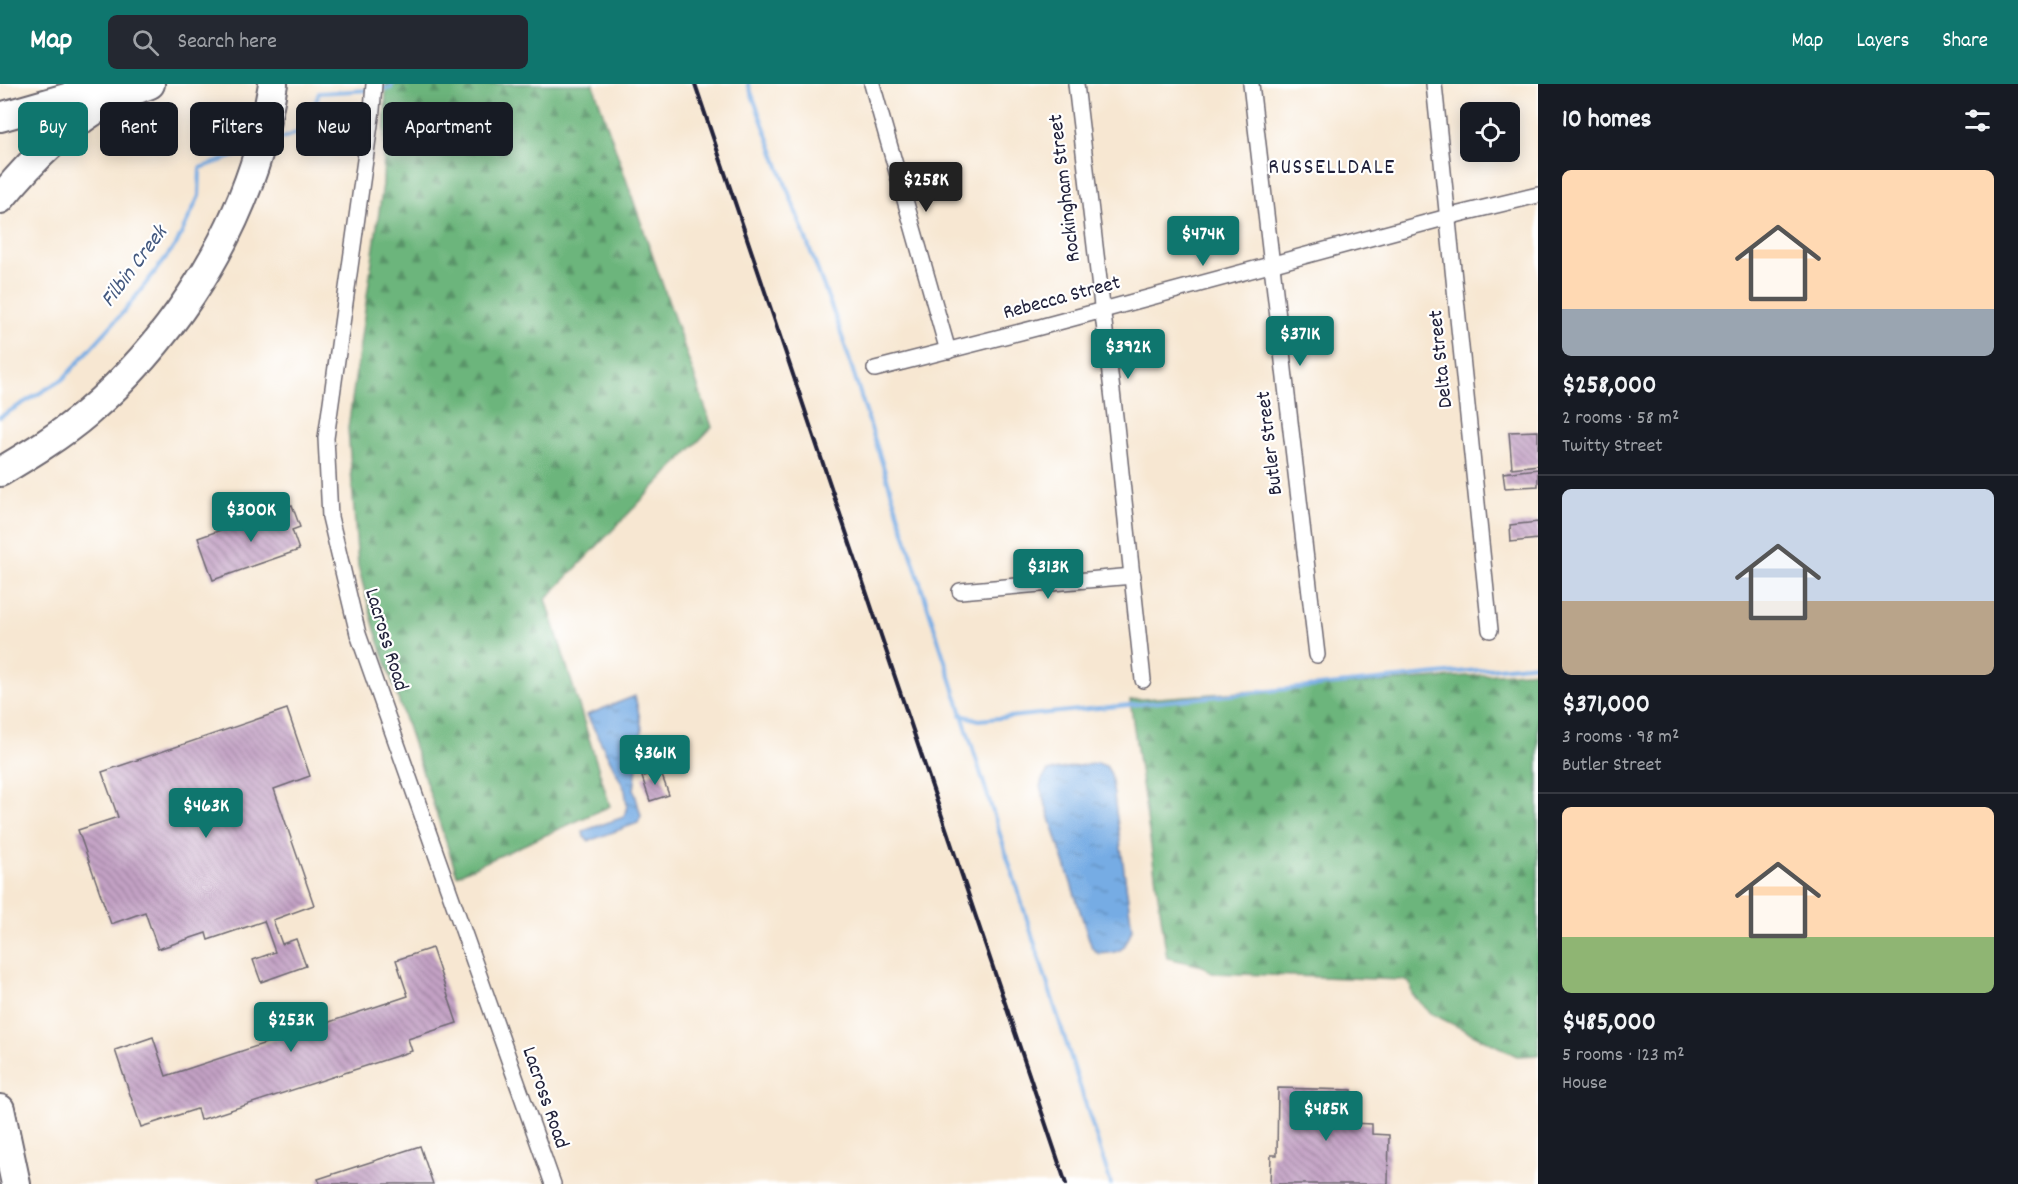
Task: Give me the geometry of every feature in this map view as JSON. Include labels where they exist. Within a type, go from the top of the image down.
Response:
[{"type":"highway","points":[[0,117],[115,84]]},
{"type":"highway","points":[[0,199],[33,160],[84,117],[116,98],[150,84]]},
{"type":"highway","points":[[0,472],[35,451],[85,415],[117,386],[167,328],[210,264],[244,192],[259,151],[273,84]]},
{"type":"highway","points":[[0,1108],[16,1184]]},
{"type":"street","name":"Lacross Road","points":[[374,84],[326,438],[330,516],[358,634],[553,1184]]},
{"type":"street","points":[[872,84],[948,351]]},
{"type":"street","name":"Rockingham Street","points":[[1076,84],[1101,310],[1105,322],[1143,680]]},
{"type":"street","name":"Butler Street","points":[[1251,84],[1317,654]]},
{"type":"street","name":"Delta Street","points":[[1434,84],[1490,630]]},
{"type":"street","name":"Rebecca Street","points":[[875,369],[1538,195]]},
{"type":"street","points":[[960,591],[1133,576]]},
{"type":"green space","points":[[386,84],[593,84],[712,427],[546,599],[610,806],[457,875],[375,630],[358,566],[348,428],[383,184],[384,156],[513,156],[513,102],[385,102]]},
{"type":"green space","points":[[1538,671],[1538,1055],[1517,1056],[1430,1013],[1412,994],[1410,983],[1402,980],[1212,973],[1203,966],[1167,958],[1130,700]]},
{"type":"water","points":[[635,696],[642,728],[634,790],[641,816],[638,823],[589,841],[584,837],[583,831],[624,817],[627,806],[625,790],[587,715]]},
{"type":"water","points":[[1097,763],[1106,766],[1111,774],[1132,929],[1122,949],[1113,953],[1099,954],[1092,948],[1040,787],[1048,771]]},
{"type":"building","points":[[1538,431],[1538,465],[1512,468],[1509,432]]},
{"type":"building","points":[[1538,469],[1538,486],[1505,488],[1503,473]]},
{"type":"building","points":[[292,505],[300,527],[292,530],[299,550],[213,580],[198,538]]},
{"type":"building","points":[[1538,522],[1538,539],[1511,542],[1510,525]]},
{"type":"building","points":[[287,709],[310,776],[274,789],[314,905],[273,920],[282,944],[296,939],[306,966],[261,982],[253,960],[275,952],[264,921],[208,940],[206,933],[158,949],[145,912],[111,924],[78,830],[118,817],[102,772]]},
{"type":"building","points":[[660,770],[669,795],[650,801],[642,777]]},
{"type":"building","points":[[432,948],[457,1023],[408,1039],[412,1051],[200,1120],[197,1109],[141,1127],[115,1050],[153,1037],[166,1076],[408,996],[396,960]]},
{"type":"building","points":[[1278,1088],[1352,1090],[1351,1123],[1372,1124],[1372,1134],[1389,1135],[1388,1184],[1270,1184],[1271,1155],[1277,1155]]},
{"type":"building","points":[[420,1146],[433,1184],[320,1184],[318,1179]]},
{"type":"waterway","name":"Filbin Creek","points":[[377,89],[391,88],[392,84]]},
{"type":"waterway","points":[[748,84],[839,327],[1111,1184]]},
{"type":"waterway","name":"Filbin Creek","points":[[284,138],[306,129],[319,93],[370,90]]},
{"type":"waterway","name":"Filbin Creek","points":[[0,417],[63,379],[127,308],[177,243],[199,196],[200,168],[234,156]]},
{"type":"waterway","points":[[961,715],[979,720],[1538,664]]},
{"type":"railway","points":[[695,84],[1066,1184]]},
{"type":"district","name":"RUSSELLDALE","points":[[1332,168]]}]
